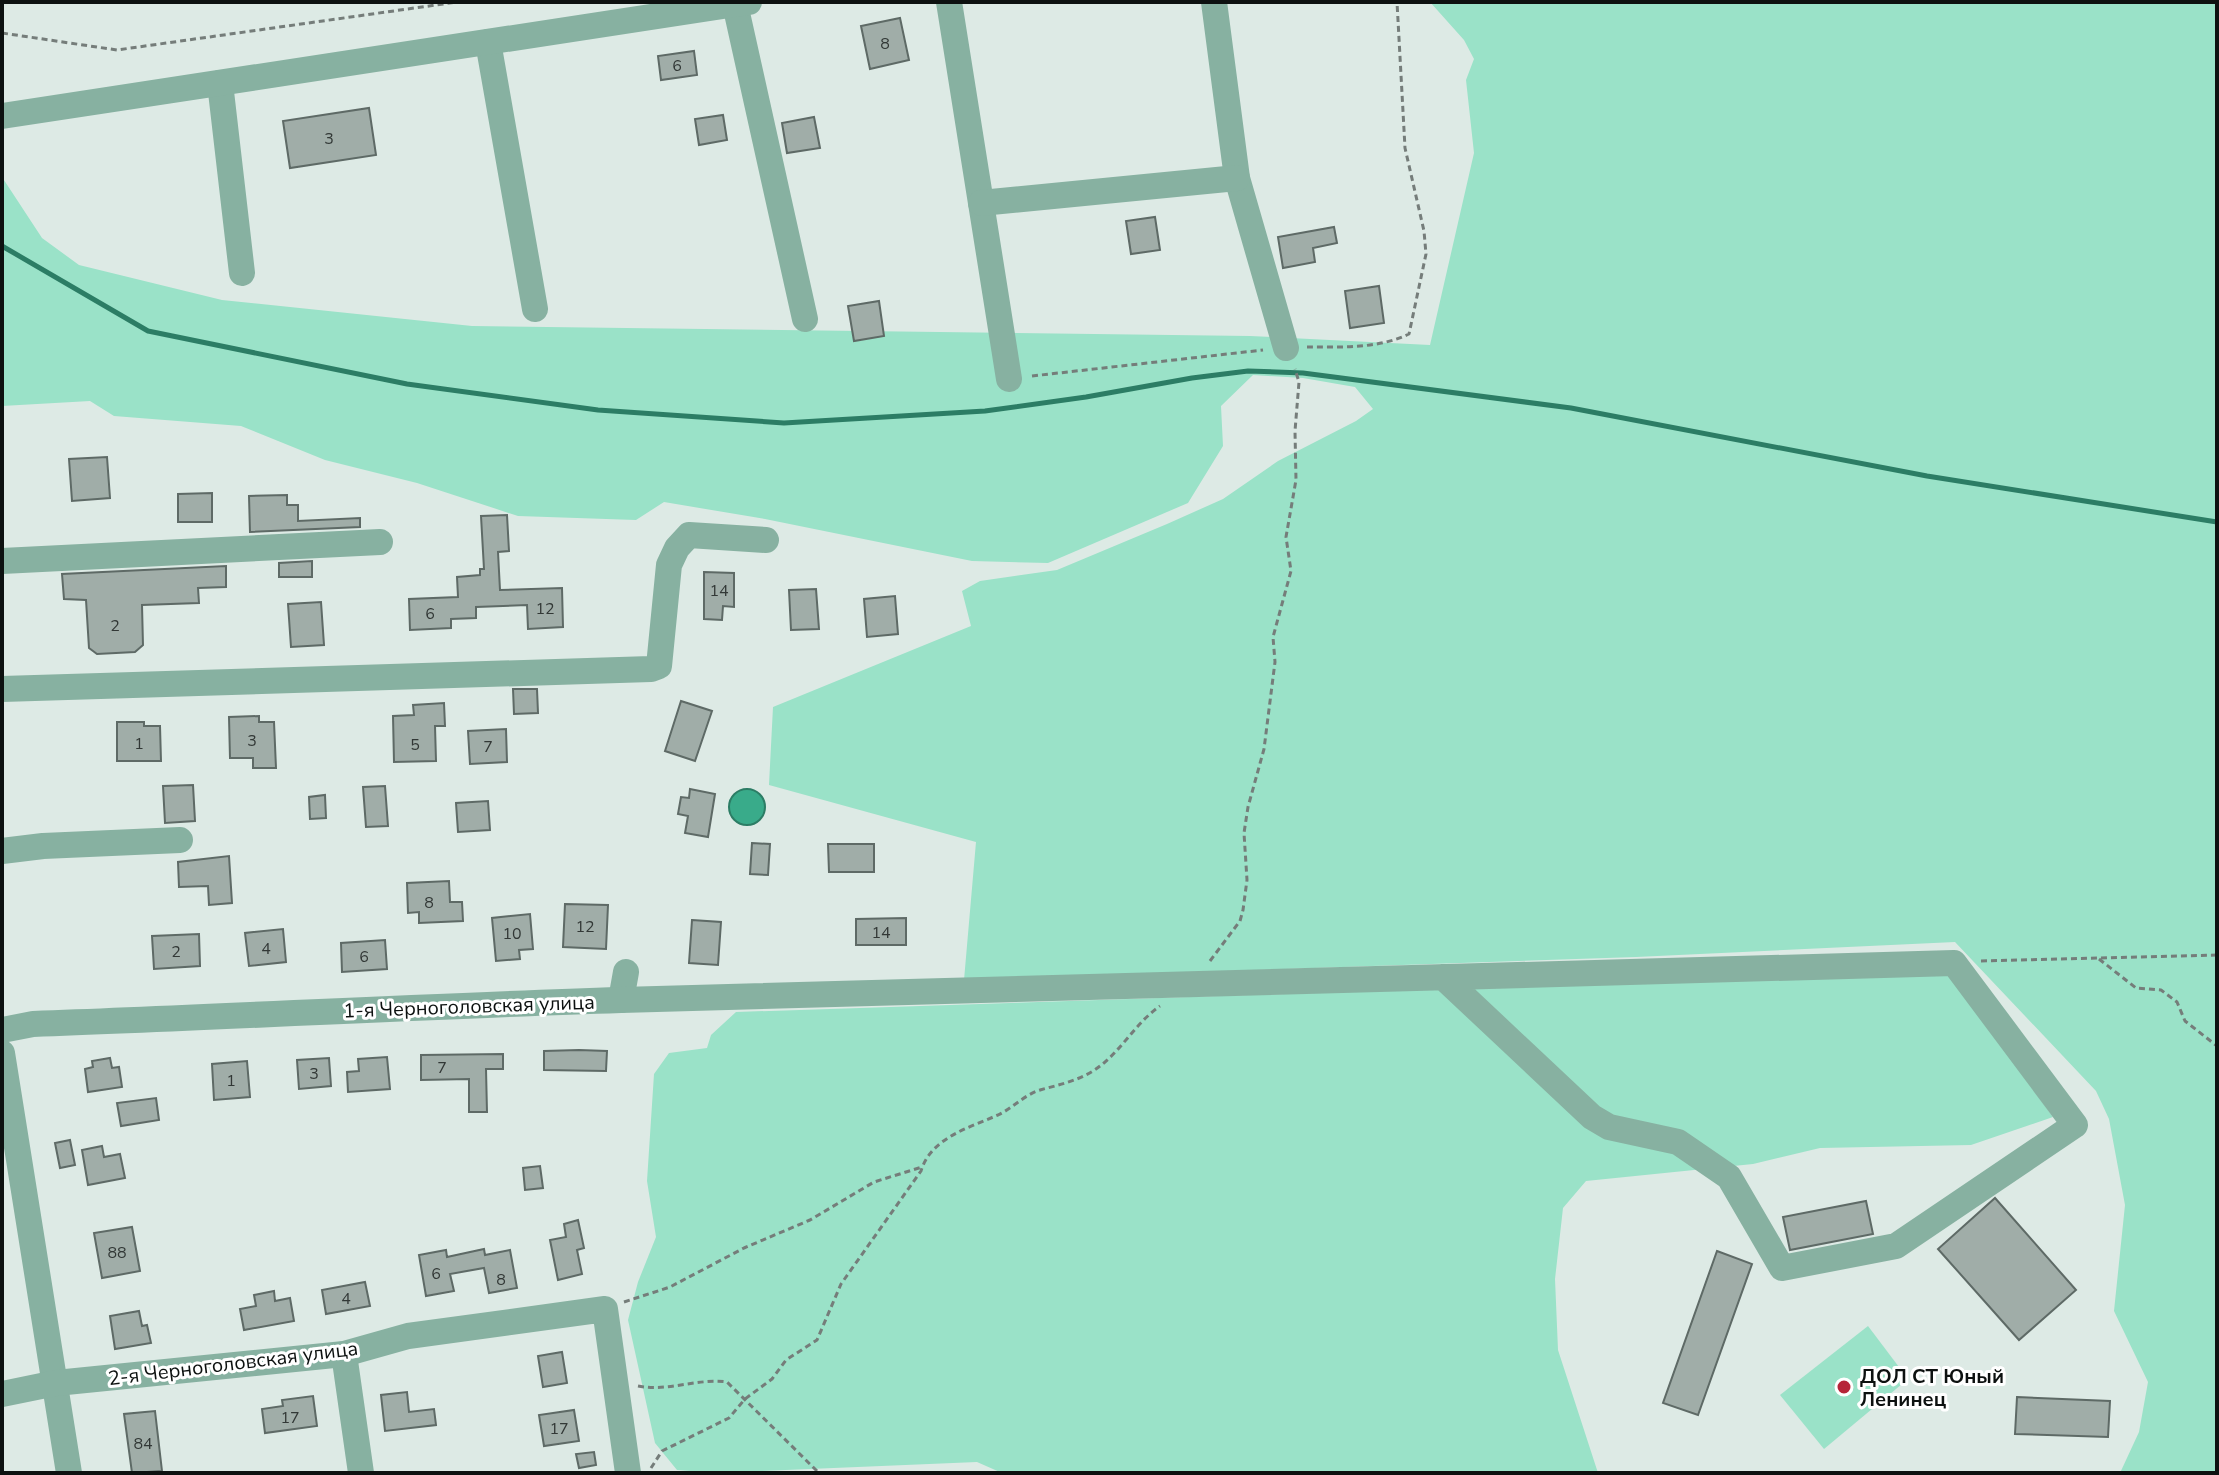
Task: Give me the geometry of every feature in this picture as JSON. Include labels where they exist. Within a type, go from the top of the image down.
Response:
[{"type":"street","points":[[949,2],[1009,379]]},
{"type":"street","points":[[1214,2],[1237,178],[1286,348]]},
{"type":"street","points":[[2,116],[742,3],[805,319]]},
{"type":"street","points":[[488,42],[535,309]]},
{"type":"street","points":[[220,83],[242,273]]},
{"type":"street","points":[[981,203],[1237,178]]},
{"type":"street","points":[[2,689],[651,669],[659,666],[669,565],[677,548],[689,535],[766,540]]},
{"type":"street","points":[[2,561],[380,542]]},
{"type":"street","points":[[2,851],[43,846],[180,840]]},
{"type":"street","points":[[1443,977],[1592,1117],[1609,1127],[1678,1142],[1729,1177],[1782,1268],[1896,1246],[2075,1125],[1954,963]]},
{"type":"street","name":"1-я Черноголовская улица","points":[[2,1030],[33,1024],[621,1000],[1201,981],[1954,963]]},
{"type":"street","points":[[621,1000],[626,972]]},
{"type":"street","points":[[2,1053],[69,1473]]},
{"type":"street","points":[[605,1309],[628,1473]]},
{"type":"street","name":"2-я Черноголовская улица","points":[[2,1394],[56,1383],[344,1354],[408,1336],[605,1309]]},
{"type":"street","points":[[344,1354],[361,1473]]},
{"type":"path","points":[[2,33],[117,50],[457,2]]},
{"type":"path","points":[[1009,379],[1286,348],[1364,346],[1409,334],[1426,254],[1424,231],[1405,148],[1397,2]]},
{"type":"path","points":[[1201,981],[1209,963],[1240,921],[1243,910],[1247,880],[1244,833],[1264,749],[1275,662],[1273,637],[1291,571],[1286,537],[1296,480],[1295,431],[1299,382],[1286,348]]},
{"type":"path","points":[[1954,963],[2217,955]]},
{"type":"path","points":[[2099,959],[2136,988],[2161,990],[2177,1002],[2185,1021],[2217,1046]]},
{"type":"path","points":[[648,1473],[662,1451],[729,1418],[745,1399],[772,1379],[786,1360],[817,1340],[841,1284],[922,1167],[926,1156],[941,1143],[978,1121],[1000,1114],[1016,1101],[1090,1073],[1107,1062],[1148,1016],[1166,1002]]},
{"type":"path","points":[[605,1309],[670,1287],[744,1248],[810,1220],[874,1182],[922,1167]]},
{"type":"path","points":[[614,1373],[636,1386],[654,1389],[686,1383],[727,1382],[819,1473]]},
{"type":"shaded area","points":[[1430,2],[2217,2],[2217,1473],[2120,1473],[2139,1432],[2148,1382],[2114,1311],[2125,1205],[2109,1119],[2096,1091],[1955,942],[1636,957],[964,980],[976,842],[769,785],[773,707],[971,626],[962,591],[980,581],[1057,570],[1223,499],[1278,461],[1373,409],[1355,387],[1303,378],[1253,375],[1221,406],[1223,446],[1188,503],[1048,563],[972,561],[664,502],[636,520],[518,516],[417,483],[325,460],[241,426],[114,416],[90,401],[2,406],[2,177],[42,238],[79,265],[222,300],[472,326],[1250,336],[1430,345],[1474,153],[1466,80],[1474,59],[1464,40]]},
{"type":"shaded area","points":[[747,789],[760,794],[765,807],[760,820],[747,825],[734,820],[729,807],[734,794]]},
{"type":"shaded area","points":[[1948,972],[2053,1117],[1971,1145],[1820,1148],[1753,1164],[1586,1181],[1563,1208],[1555,1279],[1558,1350],[1598,1473],[1002,1473],[977,1462],[715,1473],[677,1470],[655,1443],[628,1320],[638,1282],[656,1237],[647,1181],[654,1074],[669,1053],[707,1048],[711,1035],[736,1012]]},
{"type":"shaded area","name":"ДОЛ СТ Юный Ленинец","points":[[1868,1326],[1908,1379],[1824,1449],[1780,1395]]},
{"type":"building","points":[[900,18],[909,60],[870,69],[861,26]]},
{"type":"building","points":[[694,51],[697,75],[661,80],[658,56]]},
{"type":"building","points":[[369,108],[376,155],[290,168],[283,121]]},
{"type":"building","points":[[723,115],[727,140],[699,145],[695,119]]},
{"type":"building","points":[[814,117],[820,148],[787,153],[782,123]]},
{"type":"building","points":[[1155,217],[1160,250],[1131,254],[1126,221]]},
{"type":"building","points":[[1334,227],[1337,243],[1313,248],[1315,262],[1283,268],[1278,237]]},
{"type":"building","points":[[1379,286],[1384,323],[1350,328],[1345,291]]},
{"type":"building","points":[[879,301],[884,336],[854,341],[848,306]]},
{"type":"building","points":[[107,457],[110,498],[72,501],[69,459]]},
{"type":"building","points":[[212,493],[212,522],[178,522],[178,494]]},
{"type":"building","points":[[287,495],[287,505],[298,505],[298,521],[360,518],[360,527],[250,532],[249,496]]},
{"type":"building","points":[[507,515],[509,551],[498,552],[500,590],[562,588],[563,627],[528,629],[527,605],[476,607],[476,618],[451,619],[451,628],[410,630],[409,599],[458,597],[457,577],[480,575],[480,569],[484,569],[481,516]]},
{"type":"building","points":[[312,561],[312,577],[279,577],[279,563]]},
{"type":"building","points":[[226,566],[226,587],[198,588],[199,603],[142,605],[143,645],[135,652],[97,654],[89,648],[86,600],[64,599],[62,574]]},
{"type":"building","points":[[704,572],[734,573],[734,607],[723,606],[722,620],[704,619]]},
{"type":"building","points":[[816,589],[819,629],[791,630],[789,590]]},
{"type":"building","points":[[895,596],[898,634],[867,637],[864,599]]},
{"type":"building","points":[[321,602],[324,645],[291,647],[288,604]]},
{"type":"building","points":[[513,689],[537,689],[538,713],[514,714]]},
{"type":"building","points":[[681,701],[712,711],[695,761],[665,751]]},
{"type":"building","points":[[444,703],[445,726],[435,726],[436,761],[394,762],[393,716],[414,715],[413,705]]},
{"type":"building","points":[[259,716],[259,722],[274,722],[276,768],[253,768],[253,758],[230,758],[229,717]]},
{"type":"building","points":[[117,722],[144,722],[144,726],[160,726],[161,761],[117,761]]},
{"type":"building","points":[[506,729],[507,762],[470,764],[468,731]]},
{"type":"building","points":[[193,785],[195,821],[165,823],[163,786]]},
{"type":"building","points":[[385,786],[388,826],[366,827],[363,787]]},
{"type":"building","points":[[690,789],[715,794],[708,837],[685,833],[688,816],[678,814],[681,797],[689,798]]},
{"type":"building","points":[[325,795],[326,818],[310,819],[309,797]]},
{"type":"building","points":[[488,801],[490,830],[458,832],[456,803]]},
{"type":"building","points":[[752,843],[770,844],[768,875],[750,874]]},
{"type":"building","points":[[828,844],[874,844],[874,872],[829,872]]},
{"type":"building","points":[[229,856],[232,903],[209,905],[208,886],[179,887],[178,862]]},
{"type":"building","points":[[449,881],[450,902],[462,902],[463,921],[419,923],[419,912],[408,913],[407,883]]},
{"type":"building","points":[[565,904],[608,905],[606,949],[563,947]]},
{"type":"building","points":[[530,914],[533,949],[519,950],[520,959],[496,961],[492,918]]},
{"type":"building","points":[[906,918],[906,945],[856,945],[856,919]]},
{"type":"building","points":[[692,920],[721,922],[718,965],[689,963]]},
{"type":"building","points":[[283,929],[286,962],[249,966],[245,933]]},
{"type":"building","points":[[199,934],[200,966],[154,969],[152,936]]},
{"type":"building","points":[[385,940],[387,969],[342,972],[341,943]]},
{"type":"building","points":[[544,1051],[607,1051],[606,1071],[544,1070]]},
{"type":"building","points":[[503,1054],[503,1069],[486,1069],[487,1112],[469,1112],[469,1079],[421,1080],[421,1055]]},
{"type":"building","points":[[387,1057],[390,1089],[348,1092],[347,1072],[359,1071],[358,1059]]},
{"type":"building","points":[[110,1058],[112,1068],[119,1067],[122,1087],[88,1092],[85,1069],[93,1067],[92,1061]]},
{"type":"building","points":[[329,1058],[331,1086],[299,1089],[297,1060]]},
{"type":"building","points":[[247,1061],[250,1097],[214,1100],[212,1064]]},
{"type":"building","points":[[156,1098],[159,1120],[121,1126],[117,1103]]},
{"type":"building","points":[[70,1140],[75,1165],[60,1168],[55,1143]]},
{"type":"building","points":[[102,1146],[104,1157],[120,1154],[125,1178],[88,1185],[82,1150]]},
{"type":"building","points":[[540,1166],[543,1188],[525,1190],[523,1168]]},
{"type":"building","points":[[1995,1198],[2076,1290],[2019,1340],[1938,1249]]},
{"type":"building","points":[[1866,1201],[1873,1234],[1790,1250],[1783,1217]]},
{"type":"building","points":[[578,1220],[584,1248],[577,1250],[582,1274],[558,1280],[550,1240],[566,1237],[564,1224]]},
{"type":"building","points":[[132,1227],[140,1271],[102,1278],[94,1233]]},
{"type":"building","points":[[484,1249],[485,1255],[510,1250],[517,1288],[489,1293],[484,1268],[450,1274],[454,1291],[426,1296],[419,1255],[446,1250],[447,1257]]},
{"type":"building","points":[[1717,1251],[1752,1264],[1698,1415],[1663,1403]]},
{"type":"building","points":[[365,1282],[370,1306],[326,1314],[322,1290]]},
{"type":"building","points":[[274,1291],[275,1301],[290,1298],[294,1321],[244,1330],[240,1309],[256,1306],[254,1295]]},
{"type":"building","points":[[139,1311],[142,1326],[147,1325],[151,1343],[115,1349],[110,1316]]},
{"type":"building","points":[[562,1352],[567,1383],[543,1387],[538,1356]]},
{"type":"building","points":[[407,1392],[409,1412],[434,1409],[436,1425],[385,1431],[381,1395]]},
{"type":"building","points":[[313,1396],[317,1426],[265,1433],[262,1409],[283,1406],[282,1400]]},
{"type":"building","points":[[2017,1397],[2110,1401],[2108,1437],[2015,1434]]},
{"type":"building","points":[[574,1410],[579,1441],[544,1446],[539,1415]]},
{"type":"building","points":[[155,1411],[162,1471],[132,1473],[124,1414]]},
{"type":"building","points":[[594,1452],[596,1465],[579,1468],[576,1454]]},
{"type":"waterway","points":[[2,246],[148,331],[407,384],[598,410],[784,423],[985,411],[1248,371],[1303,373],[1571,408],[1927,476],[2217,522]]},
{"type":"place","name":"ДОЛ СТ Юный Ленинец","points":[[1844,1387]]}]
